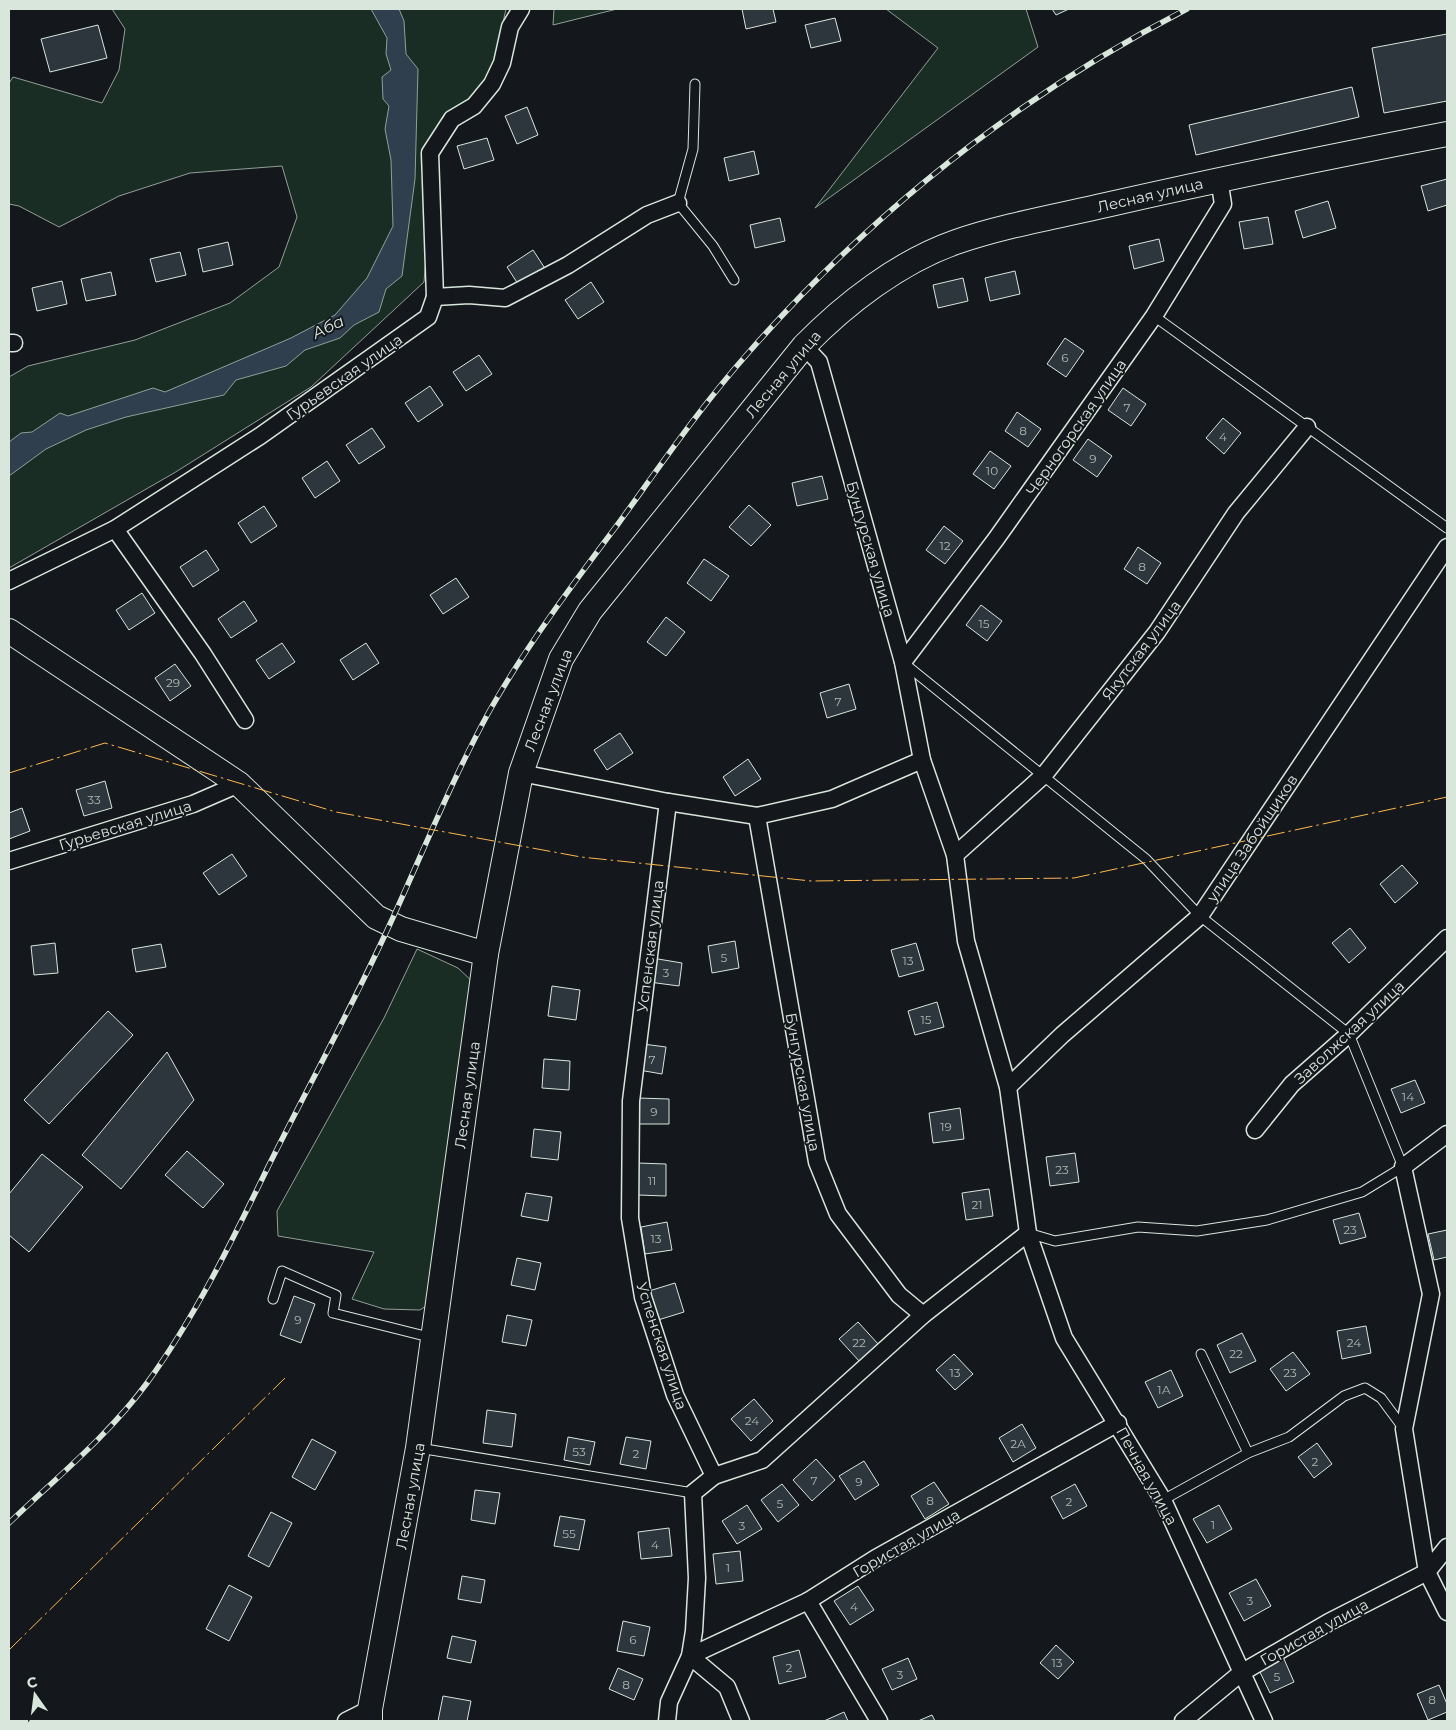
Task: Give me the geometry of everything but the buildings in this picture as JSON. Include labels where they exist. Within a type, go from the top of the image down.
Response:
[{"type":"main road","name":"Лесная улица","points":[[370,1715],[418,1448],[486,954],[521,772],[561,659],[590,611],[804,346],[832,317],[896,271],[955,242],[1219,179],[1447,134]]},
{"type":"main road","points":[[9,631],[240,784],[376,917],[401,929],[486,954]]},
{"type":"street","points":[[521,9],[510,27],[502,62],[492,84],[474,106],[452,119],[430,153],[435,297],[469,295],[505,298],[568,265],[647,214],[678,203]]},
{"type":"street","name":"Черногорская улица","points":[[903,662],[996,539],[1154,316],[1223,204],[1219,179]]},
{"type":"street","name":"Гурьевская улица","points":[[9,581],[115,529],[260,436],[428,317],[435,297]]},
{"type":"street","name":"Бунгурская улица","points":[[804,346],[819,362],[903,662],[922,760],[955,855],[966,941],[1008,1087],[1028,1234]]},
{"type":"street","name":"Якутская улица","points":[[955,855],[1044,775],[1157,632],[1236,513],[1307,426]]},
{"type":"street","points":[[115,529],[203,654],[245,720]]},
{"type":"street","name":"улица Забойщиков","points":[[1008,1087],[1062,1035],[1200,916],[1447,547]]},
{"type":"street","points":[[521,772],[668,802],[757,816],[832,799],[922,760]]},
{"type":"street","name":"Гурьевская улица","points":[[9,860],[193,804],[240,784]]},
{"type":"street","name":"Успенская улица","points":[[668,802],[632,1101],[630,1218],[643,1296],[675,1395],[714,1476]]},
{"type":"street","name":"Бунгурская улица","points":[[757,816],[817,1162],[838,1214],[899,1295],[923,1315]]},
{"type":"street","name":"Заволжская улица","points":[[1255,1130],[1292,1084],[1349,1034],[1447,938]]},
{"type":"street","points":[[1447,1134],[1403,1167],[1431,1294],[1404,1429],[1427,1572],[1447,1612]]},
{"type":"street","points":[[667,1721],[669,1702],[690,1656],[697,1578],[693,1493],[714,1476],[762,1460],[923,1315],[1028,1234]]},
{"type":"street","name":"Печная улица","points":[[1028,1234],[1064,1338],[1118,1423],[1163,1500],[1264,1721]]},
{"type":"street","name":"Гористая улица","points":[[690,1656],[808,1601],[876,1558],[1118,1423]]},
{"type":"street","name":"Гористая улица","points":[[1183,1721],[1241,1673],[1329,1622],[1427,1572],[1447,1547]]},
{"type":"street","points":[[808,1601],[879,1721]]},
{"type":"street","points":[[690,1656],[727,1687],[741,1721]]},
{"type":"street","points":[[346,1721],[370,1715]]},
{"type":"lane","points":[[695,84],[693,149],[678,203],[713,246],[734,280]]},
{"type":"lane","points":[[1154,316],[1447,528]]},
{"type":"lane","points":[[903,662],[1146,859],[1200,916],[1349,1034],[1403,1167],[1362,1192],[1267,1220],[1197,1231],[1138,1227],[1055,1241],[1028,1234]]},
{"type":"lane","points":[[273,1298],[282,1271],[336,1295],[333,1314],[434,1338]]},
{"type":"lane","points":[[1201,1354],[1248,1453]]},
{"type":"lane","points":[[1163,1500],[1248,1453],[1289,1437],[1344,1396],[1365,1388],[1381,1398],[1404,1429]]},
{"type":"lane","points":[[418,1448],[693,1493]]},
{"type":"green space","points":[[112,9],[506,9],[487,96],[437,127],[424,282],[311,387],[174,473],[9,568],[9,377],[28,366],[135,340],[230,303],[279,267],[297,217],[282,166],[190,173],[119,196],[59,227],[19,206],[9,204],[9,83],[13,77],[102,103],[119,70],[125,29]]},
{"type":"green space","points":[[554,9],[617,9],[553,25]]},
{"type":"green space","points":[[886,9],[1026,9],[1038,47],[815,208],[938,48]]},
{"type":"green space","points":[[417,949],[458,968],[474,983],[438,1298],[420,1310],[384,1309],[352,1299],[374,1252],[278,1236],[277,1211],[384,1018]]},
{"type":"water","name":"Аба","points":[[371,9],[399,9],[404,21],[406,54],[418,69],[415,179],[402,276],[386,289],[379,312],[354,325],[340,338],[305,350],[286,366],[236,380],[224,395],[126,417],[86,430],[46,449],[9,476],[9,442],[21,433],[32,432],[60,413],[68,416],[153,388],[165,392],[291,338],[335,315],[367,278],[393,226],[391,160],[385,129],[389,106],[383,99],[382,77],[391,70],[386,54],[387,38]]},
{"type":"railway","points":[[9,1523],[116,1421],[147,1383],[181,1332],[226,1252],[282,1138],[361,986],[450,789],[490,710],[519,662],[551,615],[698,415],[749,352],[797,300],[846,251],[898,204],[1008,118],[1066,79],[1125,43],[1187,9]]},
{"type":"power","points":[[9,773],[105,743],[336,812],[581,857],[811,881],[1074,878],[1447,797]]},
{"type":"power","points":[[9,1650],[285,1378]]}]
